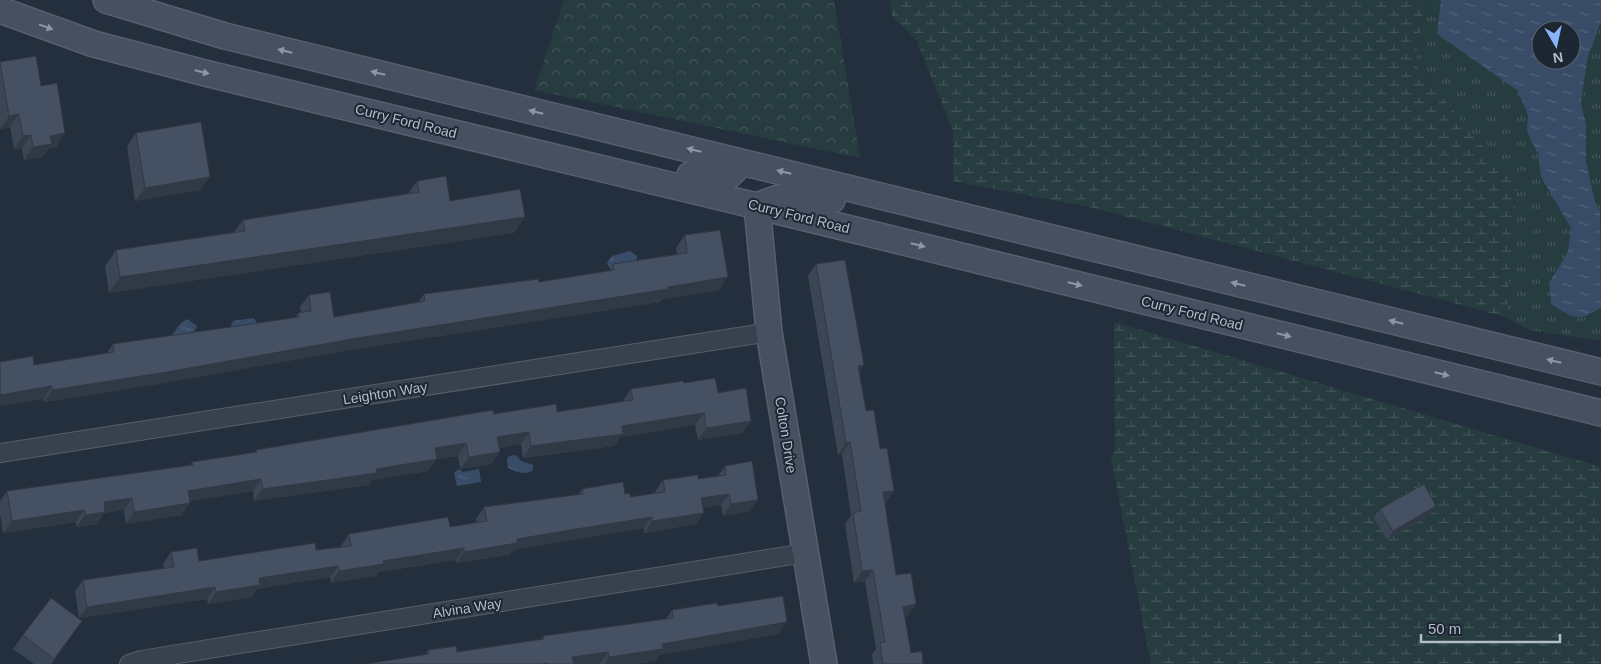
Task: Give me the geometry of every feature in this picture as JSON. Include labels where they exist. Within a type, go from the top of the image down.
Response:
[{"type":"main road","points":[[106,0],[225,36],[1601,372]]},
{"type":"main road","name":"Curry Ford Road","points":[[0,10],[94,44],[1601,413]]},
{"type":"main road","points":[[356,109],[401,107],[717,181],[728,178],[741,162]]},
{"type":"main road","points":[[757,206],[780,196],[807,194],[1159,279],[1204,275]]},
{"type":"main road","name":"Colton Drive","points":[[757,206],[769,332],[824,664]]},
{"type":"street","name":"Leighton Way","points":[[0,453],[769,332]]},
{"type":"street","name":"Alvina Way","points":[[129,664],[141,660],[805,554]]},
{"type":"green space","points":[[564,0],[834,0],[860,158],[534,90]]},
{"type":"green space","points":[[890,0],[1426,0],[1415,64],[1517,188],[1506,317],[1094,208],[953,181],[953,131],[917,41],[892,16]]},
{"type":"green space","points":[[1426,0],[1601,0],[1601,341],[1529,330],[1506,317],[1516,188],[1415,64]]},
{"type":"green space","points":[[1114,322],[1601,467],[1601,664],[1151,664],[1111,458],[1115,448]]},
{"type":"water","points":[[1441,0],[1601,0],[1601,21],[1587,60],[1581,103],[1586,126],[1586,161],[1595,202],[1600,211],[1601,307],[1581,317],[1565,313],[1551,304],[1549,283],[1568,252],[1571,228],[1541,177],[1538,154],[1527,132],[1528,115],[1517,90],[1437,34]]},
{"type":"water","points":[[630,251],[637,256],[636,262],[611,269],[609,267],[607,263],[612,256]]},
{"type":"water","points":[[254,318],[258,325],[230,328],[233,321]]},
{"type":"water","points":[[187,319],[197,326],[194,332],[170,338],[180,324]]},
{"type":"water","points":[[516,455],[521,461],[533,465],[533,470],[524,473],[508,468],[507,459],[509,456]]},
{"type":"water","points":[[459,469],[463,472],[479,469],[481,482],[457,486],[454,473]]},
{"type":"building","points":[[36,56],[41,86],[57,83],[65,133],[50,136],[52,144],[33,147],[31,135],[23,136],[19,114],[9,116],[0,62]]},
{"type":"building","points":[[201,122],[210,177],[145,188],[136,133]]},
{"type":"building","points":[[446,176],[450,201],[520,189],[525,217],[120,277],[116,250],[245,231],[243,220],[419,192],[417,181]]},
{"type":"building","points":[[720,230],[728,277],[668,287],[668,289],[352,339],[167,372],[52,390],[52,386],[0,395],[0,362],[33,356],[34,365],[114,352],[113,344],[299,317],[298,313],[311,311],[309,295],[330,292],[334,317],[425,301],[424,294],[538,279],[539,282],[614,270],[613,264],[687,253],[685,235]]},
{"type":"building","points":[[845,260],[864,365],[858,366],[866,411],[874,410],[880,449],[887,448],[894,491],[883,492],[896,575],[911,573],[916,604],[903,607],[911,653],[922,651],[923,664],[883,664],[880,643],[885,642],[873,570],[862,571],[853,513],[861,511],[850,442],[846,443],[816,264]]},
{"type":"building","points":[[715,378],[718,393],[746,388],[751,421],[706,428],[704,413],[622,426],[623,434],[531,446],[529,432],[497,437],[500,452],[469,457],[466,443],[435,448],[437,459],[376,469],[377,473],[263,489],[261,479],[188,491],[190,503],[134,512],[132,498],[104,502],[105,512],[85,515],[84,510],[12,521],[7,491],[193,465],[192,462],[257,452],[256,450],[493,410],[494,414],[556,404],[557,412],[633,400],[631,389]]},
{"type":"building","points":[[752,461],[758,500],[731,504],[729,494],[701,498],[704,513],[652,521],[652,517],[570,530],[517,539],[517,543],[464,552],[464,548],[383,561],[384,564],[339,571],[338,566],[259,578],[260,585],[216,592],[215,587],[87,607],[83,580],[174,567],[171,552],[197,548],[199,561],[315,543],[316,550],[351,546],[349,534],[448,517],[450,527],[487,521],[484,507],[583,494],[582,489],[623,482],[625,494],[630,493],[630,497],[665,492],[663,480],[698,475],[698,479],[726,475],[725,466]]},
{"type":"building","points":[[1424,484],[1436,506],[1393,531],[1380,509]]},
{"type":"building","points":[[783,596],[787,622],[662,644],[663,649],[609,657],[608,652],[572,657],[574,664],[366,664],[429,654],[428,650],[456,646],[457,652],[544,639],[543,636],[673,618],[672,610],[717,603],[718,606]]},
{"type":"building","points":[[51,598],[82,621],[54,659],[23,635]]}]
